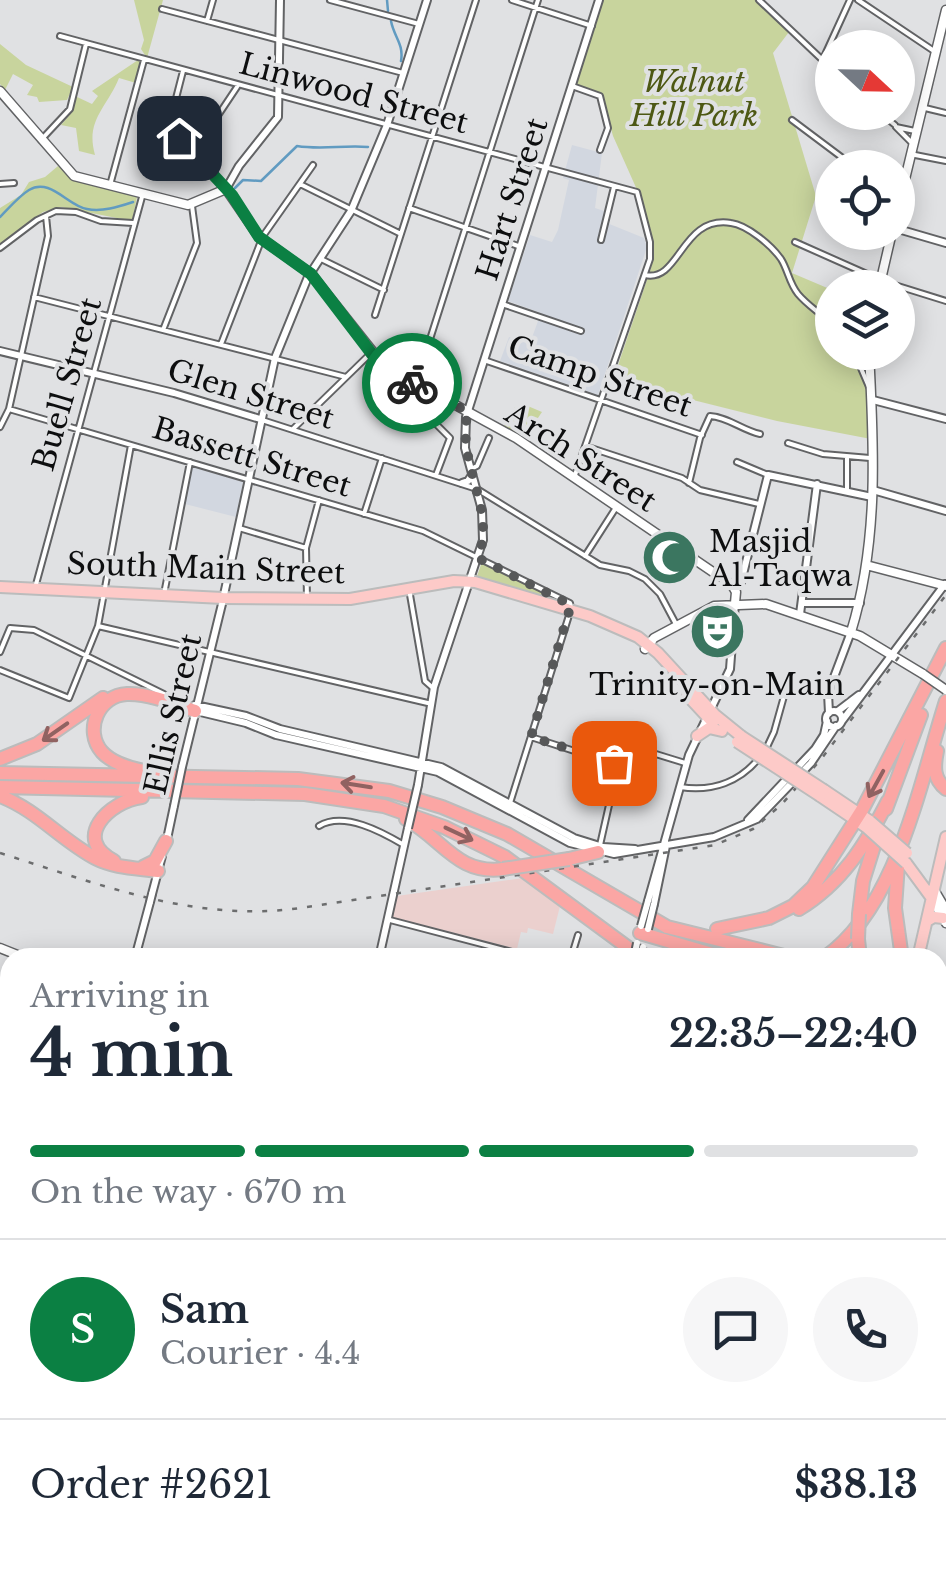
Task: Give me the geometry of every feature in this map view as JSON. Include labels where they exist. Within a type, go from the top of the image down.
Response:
[{"type":"highway","points":[[859,948],[864,876],[946,647]]},
{"type":"highway","points":[[718,929],[764,920],[800,900],[820,878],[863,821],[946,647]]},
{"type":"highway","points":[[0,759],[30,748],[117,691],[134,689],[172,699]]},
{"type":"highway","points":[[170,776],[130,768],[104,754],[94,737],[96,717],[107,702],[126,694],[196,708]]},
{"type":"highway","points":[[943,783],[935,763],[944,705]]},
{"type":"highway","points":[[901,948],[895,903],[944,705]]},
{"type":"highway","points":[[0,773],[315,780],[412,797],[512,837],[674,930],[750,948]]},
{"type":"highway","points":[[0,787],[305,794],[367,802],[444,827],[506,858],[641,943],[669,948]]},
{"type":"highway","points":[[121,865],[104,856],[96,839],[100,820],[110,808],[135,798],[209,792]]},
{"type":"highway","points":[[0,796],[40,816],[94,858],[158,872]]},
{"type":"highway","points":[[631,906],[673,922],[718,929],[768,922],[816,898],[853,861],[888,801]]},
{"type":"highway","points":[[367,802],[423,830],[465,865],[482,870],[568,859],[599,849]]},
{"type":"highway","points":[[138,868],[154,862],[166,841]]},
{"type":"highway","points":[[837,948],[870,913],[905,853]]},
{"type":"main road","points":[[911,150],[946,10]]},
{"type":"main road","points":[[0,91],[72,174],[191,205],[226,189]]},
{"type":"main road","name":"Arch Street","points":[[226,189],[262,240],[310,273],[387,369],[514,437],[735,589]]},
{"type":"main road","points":[[851,632],[861,603],[873,493],[871,370]]},
{"type":"main road","points":[[866,565],[945,585]]},
{"type":"main road","points":[[469,581],[583,616],[646,646],[722,731]]},
{"type":"main road","name":"South Main Street","points":[[0,587],[223,598],[356,598],[469,581]]},
{"type":"main road","points":[[735,589],[735,604]]},
{"type":"main road","points":[[646,646],[712,606],[776,605],[851,632],[892,653],[946,690]]},
{"type":"main road","points":[[709,714],[739,739],[905,853],[919,867],[945,917],[927,922]]},
{"type":"main road","points":[[698,736],[710,728],[739,739]]},
{"type":"main road","points":[[918,948],[946,837]]},
{"type":"main road","points":[[905,853],[932,892]]},
{"type":"main road","points":[[919,867],[931,868],[940,860]]},
{"type":"main road","points":[[917,948],[924,906],[932,892]]},
{"type":"street","points":[[208,21],[213,0]]},
{"type":"street","points":[[184,70],[173,110],[179,138],[226,189],[239,166],[278,118],[280,0]]},
{"type":"street","points":[[330,0],[420,24]]},
{"type":"street","name":"Ellis Street","points":[[138,948],[223,598],[275,358],[310,273],[351,211],[387,125],[427,0]]},
{"type":"street","points":[[375,315],[476,0]]},
{"type":"street","points":[[512,0],[592,26]]},
{"type":"street","points":[[416,385],[538,0]]},
{"type":"street","name":"Hart Street","points":[[381,948],[423,765],[435,684],[478,558],[484,522],[464,438],[468,412],[600,0]]},
{"type":"street","points":[[759,0],[815,53]]},
{"type":"street","points":[[836,30],[850,0]]},
{"type":"street","points":[[858,0],[934,51]]},
{"type":"street","points":[[162,9],[403,74]]},
{"type":"street","name":"Linwood Street","points":[[60,36],[637,192],[651,246],[645,275]]},
{"type":"street","points":[[41,140],[70,109],[86,44]]},
{"type":"street","points":[[110,185],[144,60]]},
{"type":"street","points":[[193,153],[238,85]]},
{"type":"street","points":[[572,86],[600,96],[607,131],[600,150]]},
{"type":"street","points":[[920,107],[946,113]]},
{"type":"street","points":[[792,120],[832,150]]},
{"type":"street","points":[[900,130],[912,144]]},
{"type":"street","points":[[909,130],[915,132]]},
{"type":"street","points":[[915,155],[946,161]]},
{"type":"street","points":[[221,344],[262,240],[313,165]]},
{"type":"street","points":[[0,184],[14,183]]},
{"type":"street","points":[[300,184],[401,234]]},
{"type":"street","points":[[601,240],[614,187]]},
{"type":"street","name":"Buell Street","points":[[35,588],[143,193]]},
{"type":"street","points":[[163,330],[197,243],[191,205]]},
{"type":"street","points":[[409,208],[520,247]]},
{"type":"street","points":[[0,248],[46,216],[65,211],[101,221],[135,224]]},
{"type":"street","points":[[0,427],[10,409],[48,236],[46,216]]},
{"type":"street","points":[[574,477],[645,275],[663,274],[692,234],[719,222],[742,226],[781,259],[797,293],[815,310]]},
{"type":"street","points":[[915,236],[946,243]]},
{"type":"street","points":[[795,242],[853,270]]},
{"type":"street","points":[[320,259],[384,290]]},
{"type":"street","points":[[915,293],[946,301]]},
{"type":"street","points":[[34,297],[346,377]]},
{"type":"street","points":[[502,304],[581,331]]},
{"type":"street","name":"Glen Street","points":[[0,352],[174,393],[476,488],[606,568],[630,572],[648,581],[660,593],[678,626]]},
{"type":"street","points":[[294,429],[371,352]]},
{"type":"street","name":"Camp Street","points":[[484,360],[702,435]]},
{"type":"street","points":[[861,370],[872,396],[946,419]]},
{"type":"street","points":[[396,389],[404,391],[450,438],[436,475]]},
{"type":"street","name":"Bassett Street","points":[[10,409],[423,531],[568,602],[583,616]]},
{"type":"street","points":[[689,483],[711,416],[760,434]]},
{"type":"street","points":[[462,483],[468,481],[477,466],[489,438]]},
{"type":"street","points":[[788,443],[820,453],[875,458]]},
{"type":"street","points":[[0,670],[69,698],[98,626],[131,445]]},
{"type":"street","points":[[585,446],[702,491],[760,504]]},
{"type":"street","points":[[846,456],[846,491]]},
{"type":"street","points":[[364,514],[382,458]]},
{"type":"street","points":[[164,594],[190,462]]},
{"type":"street","points":[[737,462],[768,475],[873,493],[946,511]]},
{"type":"street","points":[[735,589],[742,581],[768,475]]},
{"type":"street","points":[[800,614],[816,484]]},
{"type":"street","points":[[307,598],[306,548],[319,500]]},
{"type":"street","points":[[585,556],[618,506]]},
{"type":"street","points":[[238,528],[306,548]]},
{"type":"street","points":[[0,652],[10,628],[34,630],[196,708],[292,735],[450,770],[568,842],[621,854],[717,836],[745,824],[805,765],[945,585]]},
{"type":"street","points":[[410,589],[425,681],[435,684]]},
{"type":"street","points":[[804,603],[861,603]]},
{"type":"street","points":[[641,943],[687,763],[732,664],[735,604]]},
{"type":"street","points":[[509,806],[531,737],[583,616]]},
{"type":"street","points":[[98,626],[432,704]]},
{"type":"street","points":[[805,765],[832,714],[831,688],[851,632]]},
{"type":"street","points":[[680,787],[716,786],[749,770],[771,740],[786,689]]},
{"type":"street","points":[[832,714],[860,695]]},
{"type":"street","points":[[832,714],[839,724]]},
{"type":"street","points":[[832,714],[839,724]]},
{"type":"street","points":[[531,737],[619,766],[599,849]]},
{"type":"street","points":[[646,751],[687,763]]},
{"type":"street","points":[[319,826],[328,821],[357,824],[404,846]]},
{"type":"street","points":[[388,920],[502,948]]},
{"type":"street","points":[[575,948],[578,935]]},
{"type":"shaded area","points":[[572,145],[602,153],[595,208],[604,211],[602,221],[644,238],[647,247],[598,395],[500,361],[509,337],[530,343],[541,313],[508,301],[530,235],[552,242],[558,230],[569,180],[563,178]]},
{"type":"shaded area","points":[[192,467],[243,482],[236,517],[185,504]]},
{"type":"shaded area","points":[[523,878],[560,906],[553,934],[528,928],[527,933],[521,932],[517,948],[513,948],[392,917],[397,896]]},
{"type":"green space","points":[[134,0],[163,0],[147,58],[141,49],[144,40]]},
{"type":"green space","name":"Walnut Hill Park","points":[[602,0],[755,0],[789,32],[773,53],[815,193],[792,273],[815,283],[815,370],[866,370],[871,439],[777,421],[613,380],[651,268],[654,247],[642,201],[613,136],[602,96],[575,85]]},
{"type":"green space","points":[[0,44],[26,65],[73,87],[67,100],[39,102],[37,97],[27,95],[33,85],[13,74],[5,90],[0,84]]},
{"type":"green space","points":[[138,60],[141,62],[136,83],[119,78],[95,123],[95,155],[79,151],[76,128],[61,125],[72,112],[75,96],[92,104],[98,96],[92,91]]},
{"type":"green space","points":[[58,166],[73,179],[137,197],[132,221],[61,207],[43,212],[0,245],[0,208],[21,195],[29,182],[45,177]]},
{"type":"green space","points":[[523,404],[542,412],[523,440],[503,428],[515,407],[521,409]]},
{"type":"green space","points":[[482,562],[567,604],[565,607],[476,579]]},
{"type":"waterway","points":[[387,0],[388,11]]},
{"type":"waterway","points":[[391,21],[401,61]]},
{"type":"waterway","points":[[235,188],[243,180],[261,181],[297,146],[368,147]]},
{"type":"waterway","points":[[0,217],[21,196],[37,187],[52,190],[87,209],[133,202]]},
{"type":"railway","points":[[0,853],[148,898],[223,910],[261,911],[715,845],[753,829],[782,804],[822,758],[946,595]]},
{"type":"way so far","points":[[412,383],[468,412],[466,451],[484,522],[478,558],[571,605],[531,737],[614,763]]},
{"type":"place","name":"Masjid Al-Taqwa","points":[[670,558]]},
{"type":"place","name":"Trinity-on-Main","points":[[717,631]]},
{"type":"route","points":[[179,138],[232,195],[259,237],[311,274],[375,358],[412,383]]}]
